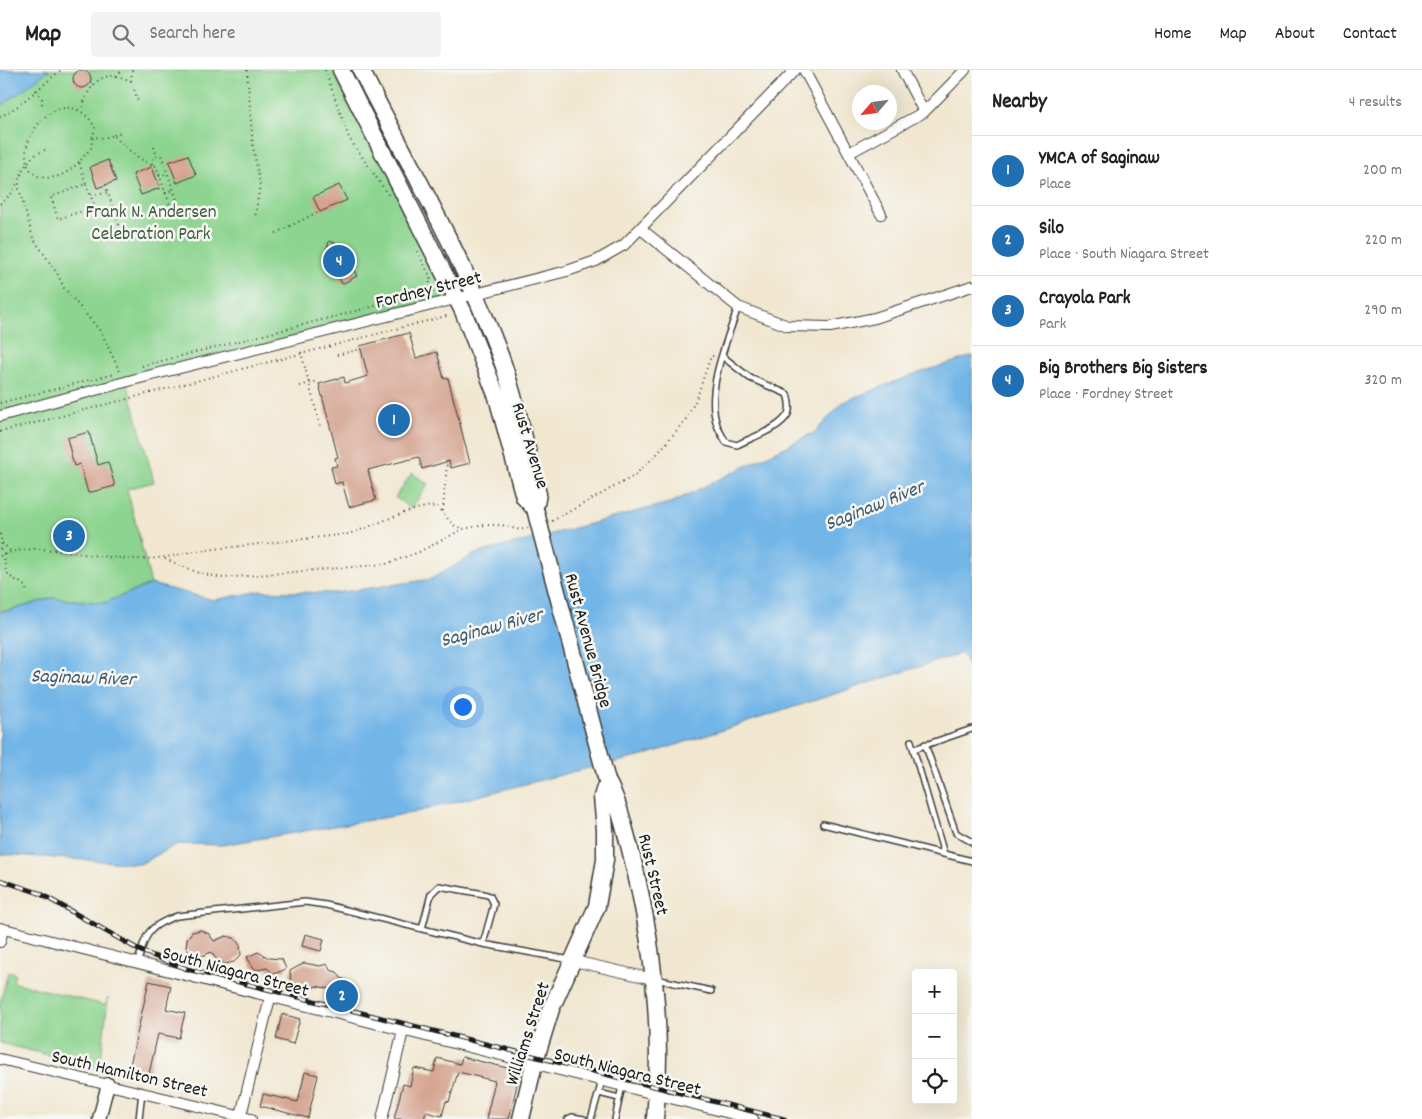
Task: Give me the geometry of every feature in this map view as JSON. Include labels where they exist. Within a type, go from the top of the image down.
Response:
[{"type":"highway","name":"Rust Avenue","points":[[341,70],[456,306],[496,397],[524,497],[535,509]]},
{"type":"highway","name":"Rust Avenue","points":[[360,70],[474,294],[494,339],[510,387],[538,494],[535,509]]},
{"type":"highway","name":"Rust Avenue Bridge","points":[[535,509],[607,781]]},
{"type":"highway","name":"Williams Street","points":[[521,1119],[534,1064],[557,995],[597,906],[603,877],[605,829],[602,797],[607,781]]},
{"type":"highway","name":"Rust Street","points":[[607,781],[614,793],[636,876],[648,934],[658,1044],[656,1119]]},
{"type":"street","name":"Fordney Street","points":[[0,416],[136,379],[456,306],[474,294],[567,271],[613,254],[641,229],[795,70]]},
{"type":"street","points":[[804,70],[881,214]]},
{"type":"street","points":[[902,70],[924,112]]},
{"type":"street","points":[[849,153],[924,112],[965,70]]},
{"type":"street","points":[[641,229],[738,307],[788,326],[830,327],[875,318],[972,286]]},
{"type":"street","points":[[0,942],[2,929]]},
{"type":"street","name":"South Niagara Street","points":[[2,929],[753,1119]]},
{"type":"street","points":[[574,960],[653,978]]},
{"type":"street","points":[[240,1118],[270,998]]},
{"type":"street","points":[[382,1119],[403,1031]]},
{"type":"street","name":"South Hamilton Street","points":[[0,1059],[142,1092],[240,1118],[251,1119]]},
{"type":"street","points":[[99,1119],[108,1084]]},
{"type":"lane","points":[[722,356],[750,378],[787,394],[790,405],[788,413],[780,423],[737,445],[726,442],[717,424],[714,390],[722,356],[738,307]]},
{"type":"lane","points":[[914,748],[972,729]]},
{"type":"lane","points":[[911,741],[944,854]]},
{"type":"lane","points":[[925,744],[956,833],[972,842]]},
{"type":"lane","points":[[823,824],[972,861]]},
{"type":"lane","points":[[422,929],[431,894],[439,886],[484,894],[490,896],[494,904],[483,944]]},
{"type":"lane","points":[[138,962],[146,934],[160,922],[177,916],[291,902],[326,905],[483,944],[574,960]]},
{"type":"lane","points":[[653,978],[711,991]]},
{"type":"lane","points":[[591,1119],[602,1081]]},
{"type":"lane","points":[[615,1119],[622,1086]]},
{"type":"lane","points":[[139,1119],[142,1092]]},
{"type":"lane","points":[[599,1093],[619,1098]]},
{"type":"lane","points":[[568,1119],[572,1117],[584,1119]]},
{"type":"path","points":[[0,118],[18,106],[61,70]]},
{"type":"path","points":[[116,76],[123,70]]},
{"type":"path","points":[[132,70],[131,81],[138,101]]},
{"type":"path","points":[[247,70],[253,147],[260,184],[255,218]]},
{"type":"path","points":[[325,70],[349,138],[393,202]]},
{"type":"path","points":[[83,107],[87,92],[105,77],[116,76],[131,81]]},
{"type":"path","points":[[36,90],[42,99],[43,105],[37,108]]},
{"type":"path","points":[[19,164],[23,169],[36,176],[48,178],[70,171],[79,162],[91,148],[95,127],[83,107],[77,105]]},
{"type":"path","points":[[88,136],[104,138],[123,131]]},
{"type":"path","points":[[114,135],[121,145],[156,166],[174,216]]},
{"type":"path","points":[[154,147],[157,156]]},
{"type":"path","points":[[0,204],[12,193],[23,169],[36,153],[44,150]]},
{"type":"path","points":[[152,165],[154,157],[160,154],[182,214]]},
{"type":"path","points":[[79,162],[94,207],[58,219],[51,197],[86,184]]},
{"type":"path","points":[[159,176],[168,173]]},
{"type":"path","points":[[18,180],[33,238],[57,273],[64,288],[101,332],[120,372]]},
{"type":"path","points":[[106,185],[122,233]]},
{"type":"path","points":[[165,193],[174,189]]},
{"type":"path","points":[[90,196],[108,193]]},
{"type":"path","points":[[276,233],[320,210]]},
{"type":"path","points":[[414,244],[433,282]]},
{"type":"path","points":[[429,277],[431,292]]},
{"type":"path","points":[[136,368],[439,290],[437,287]]},
{"type":"path","points":[[0,432],[301,352],[456,306]]},
{"type":"path","points":[[337,356],[361,349]]},
{"type":"path","points":[[301,352],[320,426]]},
{"type":"path","points":[[548,522],[558,519],[576,506],[634,476],[658,453],[686,419],[696,400],[711,356],[722,356]]},
{"type":"path","points":[[0,403],[128,370]]},
{"type":"path","points":[[300,386],[318,381]]},
{"type":"path","points":[[443,511],[448,462]]},
{"type":"path","points":[[0,556],[12,552],[42,549],[100,556],[165,559],[188,552],[348,534],[365,530],[427,506],[435,506],[443,511],[453,525],[463,529]]},
{"type":"path","points":[[165,559],[199,573],[223,578],[386,564],[419,552],[463,529],[484,525],[502,525],[520,530],[530,527]]},
{"type":"path","points":[[0,534],[2,543],[0,552]]},
{"type":"path","points":[[2,543],[12,552]]},
{"type":"path","points":[[4,554],[5,569],[8,575],[21,581],[26,587],[27,593]]},
{"type":"green space","name":"Frank N. Andersen Celebration Park","points":[[0,70],[341,70],[457,298],[127,382],[154,482],[127,489],[151,584],[104,603],[52,598],[8,611],[0,611]]},
{"type":"green space","points":[[412,473],[428,484],[411,509],[395,497]]},
{"type":"green space","points":[[8,972],[13,972],[15,975],[13,981],[16,983],[105,1005],[108,998],[100,1068],[0,1043],[0,1004]]},
{"type":"water","points":[[0,70],[49,70],[0,107]]},
{"type":"water","name":"Saginaw River","points":[[972,356],[972,672],[962,653],[639,757],[412,813],[222,845],[178,844],[140,864],[0,854],[0,611],[8,611],[52,598],[104,603],[151,584],[214,600],[260,591],[335,593],[431,579],[475,554],[673,502],[815,432],[843,402],[912,375]]},
{"type":"building","points":[[82,70],[88,73],[91,79],[88,85],[82,88],[76,85],[73,79],[76,73]]},
{"type":"building","points":[[188,155],[196,175],[177,183],[169,162]]},
{"type":"building","points":[[108,160],[116,181],[97,188],[90,167]]},
{"type":"building","points":[[152,167],[160,188],[141,195],[133,174]]},
{"type":"building","points":[[339,185],[347,200],[320,212],[313,197]]},
{"type":"building","points":[[329,241],[340,245],[357,276],[342,284],[326,253]]},
{"type":"building","points":[[409,333],[416,358],[437,352],[444,379],[448,378],[470,463],[451,468],[449,461],[422,469],[419,457],[368,470],[376,500],[349,507],[342,482],[335,484],[331,467],[337,466],[335,458],[338,457],[319,384],[344,377],[345,383],[368,376],[360,346]]},
{"type":"building","points":[[89,432],[98,465],[108,462],[115,486],[88,493],[80,464],[74,466],[67,438]]},
{"type":"building","points":[[201,930],[209,934],[214,941],[226,936],[234,938],[240,945],[241,955],[234,962],[225,964],[216,959],[211,952],[200,957],[192,955],[186,948],[187,939],[192,932]]},
{"type":"building","points":[[305,934],[324,939],[321,951],[302,946]]},
{"type":"building","points":[[258,952],[269,958],[282,959],[286,969],[274,974],[267,968],[258,970],[253,968],[247,957]]},
{"type":"building","points":[[304,963],[320,966],[327,964],[330,970],[337,972],[341,978],[348,981],[343,990],[347,997],[343,1002],[336,990],[316,986],[311,989],[291,985],[290,971]]},
{"type":"building","points":[[149,981],[171,986],[166,1009],[185,1013],[179,1038],[158,1034],[148,1078],[128,1074]]},
{"type":"building","points":[[282,1014],[300,1019],[293,1044],[276,1039]]},
{"type":"building","points":[[462,1057],[520,1071],[509,1119],[486,1119],[495,1081],[458,1072],[449,1102],[446,1101],[442,1116],[426,1112],[424,1119],[394,1119],[403,1084],[410,1086],[414,1068],[434,1072],[437,1058],[460,1064]]},
{"type":"building","points":[[305,1072],[318,1075],[308,1118],[260,1106],[263,1094],[298,1102]]},
{"type":"railway","points":[[0,880],[39,893],[141,951],[187,969],[784,1119]]},
{"type":"place","name":"Big Brothers Big Sisters","points":[[339,261]]},
{"type":"place","name":"YMCA of Saginaw","points":[[394,420]]},
{"type":"place","name":"Crayola Park","points":[[69,536]]},
{"type":"place","name":"Silo","points":[[342,996]]}]
